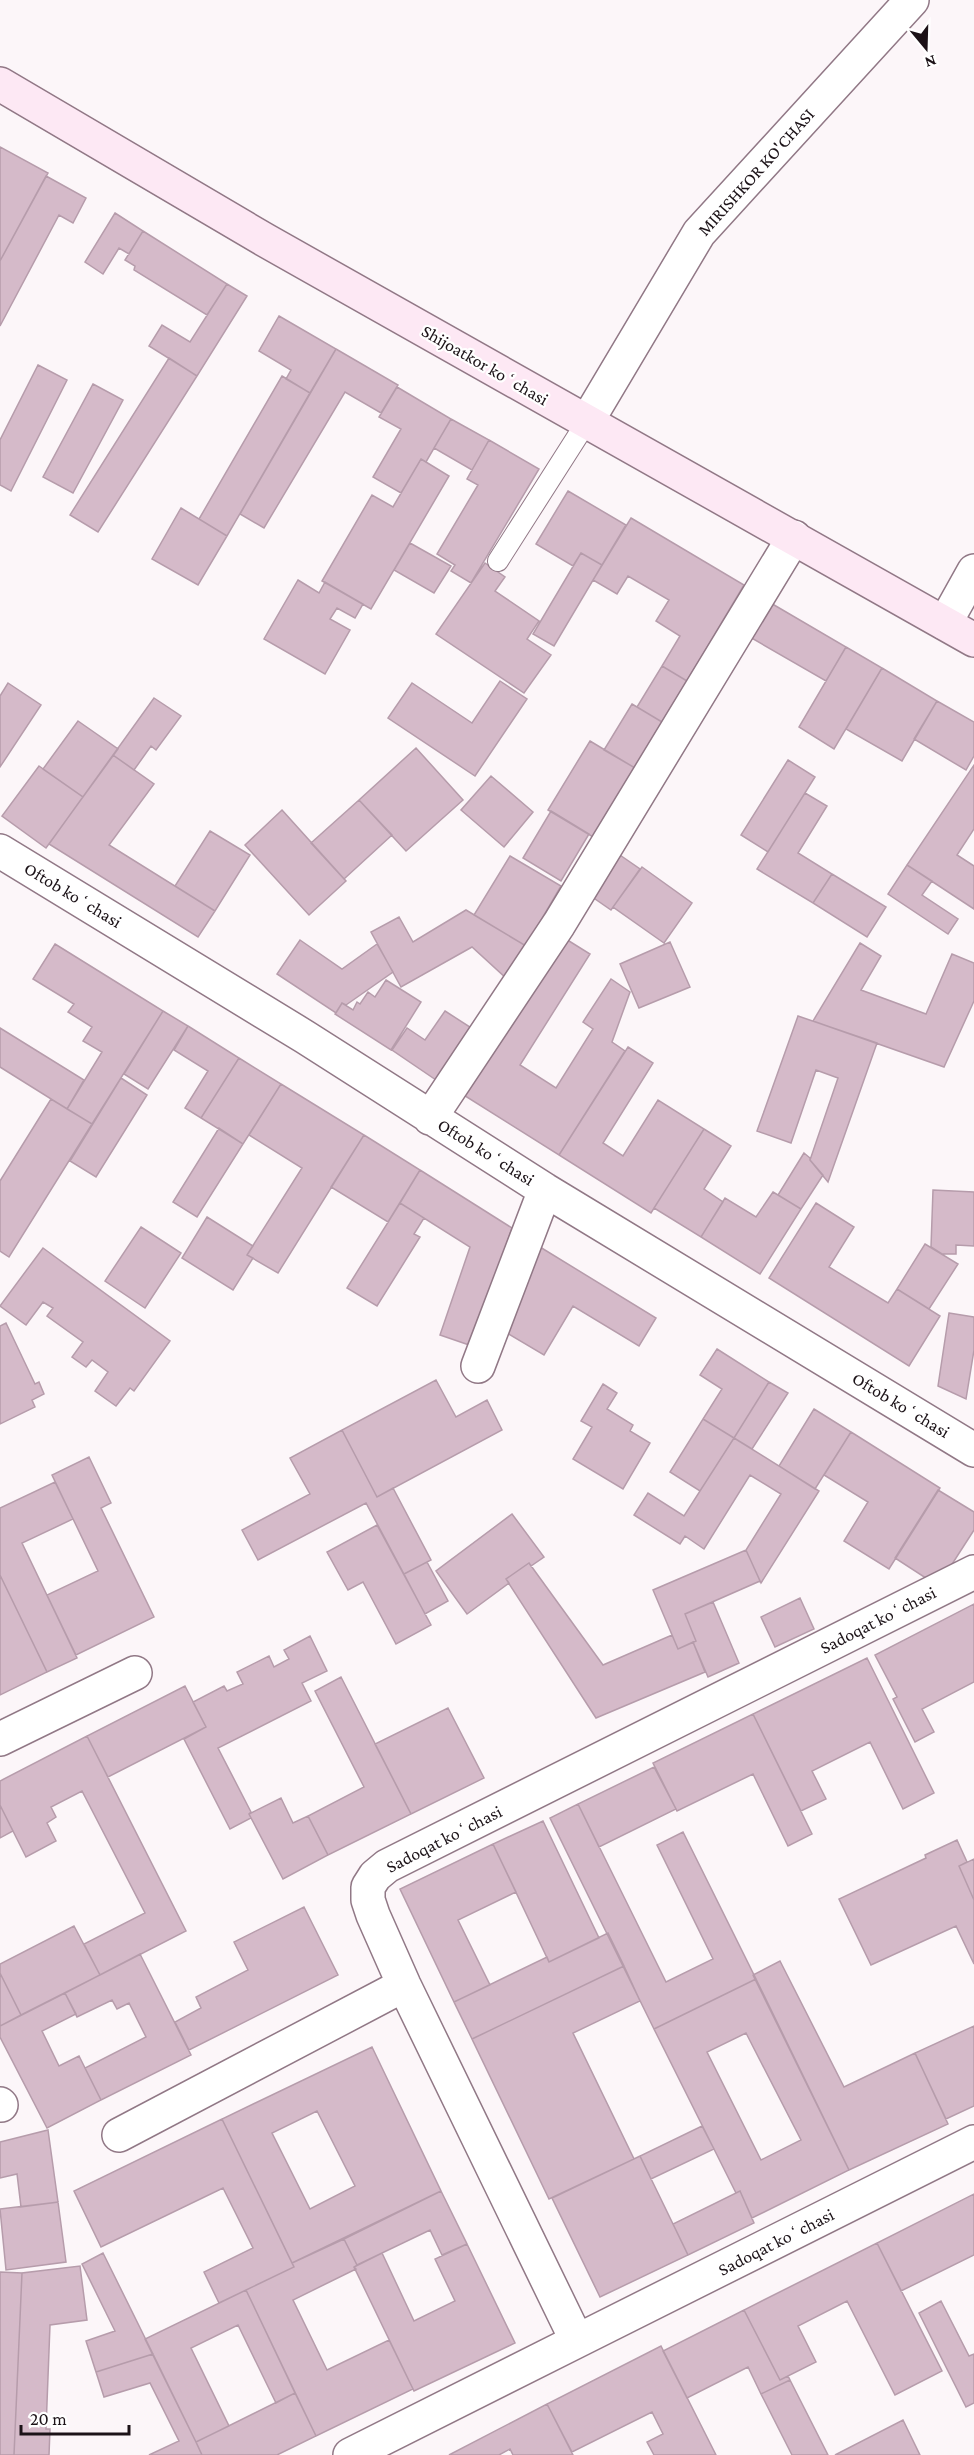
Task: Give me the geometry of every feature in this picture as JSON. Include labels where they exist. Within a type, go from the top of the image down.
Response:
[{"type":"street","name":"MIRISHKOR KO'CHASI","points":[[586,423],[699,233],[912,0]]},
{"type":"street","name":"Shijoatkor koʻchasi","points":[[0,84],[265,240],[974,640]]},
{"type":"street","points":[[430,1118],[559,924],[794,537]]},
{"type":"street","points":[[945,622],[974,571]]},
{"type":"street","name":"Oftob koʻchasi","points":[[0,850],[305,1037],[545,1190],[974,1450]]},
{"type":"street","points":[[478,1366],[545,1190]]},
{"type":"street","name":"Sadoqat koʻchasi","points":[[577,2341],[404,1985],[368,1900],[368,1887],[375,1876],[387,1866],[974,1572]]},
{"type":"street","points":[[0,1738],[135,1673]]},
{"type":"street","points":[[119,2135],[404,1985]]},
{"type":"street","name":"Sadoqat koʻchasi","points":[[350,2455],[974,2142]]},
{"type":"lane","points":[[498,561],[586,423]]},
{"type":"building","points":[[0,147],[48,173],[0,261]]},
{"type":"building","points":[[46,176],[86,198],[73,223],[59,215],[0,326],[0,261]]},
{"type":"building","points":[[115,213],[143,231],[129,254],[119,248],[103,274],[85,262]]},
{"type":"building","points":[[143,231],[227,284],[207,315],[134,270],[135,266],[125,260]]},
{"type":"building","points":[[227,284],[247,296],[197,376],[149,346],[162,325],[190,342]]},
{"type":"building","points":[[279,316],[336,349],[310,393],[286,379],[291,370],[259,351]]},
{"type":"building","points":[[336,349],[398,385],[381,413],[345,392],[264,528],[240,514]]},
{"type":"building","points":[[169,358],[197,376],[98,532],[70,515]]},
{"type":"building","points":[[38,365],[67,380],[11,491],[0,485],[0,440]]},
{"type":"building","points":[[282,376],[310,393],[227,536],[199,519]]},
{"type":"building","points":[[93,384],[123,400],[73,493],[43,477]]},
{"type":"building","points":[[397,387],[451,419],[426,462],[421,459],[401,493],[373,477],[401,429],[379,417]]},
{"type":"building","points":[[451,419],[489,440],[472,470],[434,448]]},
{"type":"building","points":[[489,440],[539,469],[471,583],[451,571],[455,565],[437,554],[478,485],[467,479]]},
{"type":"building","points":[[421,459],[449,476],[371,609],[322,581],[372,495],[393,507]]},
{"type":"building","points":[[568,491],[626,525],[602,565],[581,553],[573,566],[536,544]]},
{"type":"building","points":[[181,508],[227,536],[198,585],[152,559]]},
{"type":"building","points":[[631,518],[744,585],[687,681],[662,666],[680,636],[656,621],[669,600],[628,576],[617,594],[593,580]]},
{"type":"building","points":[[410,543],[451,566],[434,593],[394,570]]},
{"type":"building","points":[[581,553],[602,565],[554,646],[533,634]]},
{"type":"building","points":[[485,563],[505,577],[495,591],[539,621],[527,639],[551,655],[524,693],[436,634]]},
{"type":"building","points":[[298,580],[319,593],[325,582],[363,604],[355,618],[337,608],[330,619],[350,630],[325,674],[264,639]]},
{"type":"building","points":[[769,602],[846,647],[826,681],[748,636]]},
{"type":"building","points":[[846,647],[882,668],[834,749],[799,727]]},
{"type":"building","points":[[662,666],[687,681],[662,722],[637,707]]},
{"type":"building","points":[[882,668],[937,701],[902,761],[846,729]]},
{"type":"building","points":[[500,681],[527,699],[475,776],[388,718],[412,683],[472,723]]},
{"type":"building","points":[[8,683],[41,705],[0,767],[0,696]]},
{"type":"building","points":[[154,698],[181,716],[156,750],[151,746],[134,770],[113,755]]},
{"type":"building","points":[[937,701],[974,722],[974,756],[966,770],[914,739]]},
{"type":"building","points":[[632,704],[662,722],[635,768],[604,750]]},
{"type":"building","points":[[78,721],[118,749],[83,797],[43,769]]},
{"type":"building","points":[[590,741],[635,768],[593,837],[548,810]]},
{"type":"building","points":[[416,748],[463,800],[406,851],[359,800]]},
{"type":"building","points":[[113,755],[154,784],[109,845],[215,911],[198,937],[49,844]]},
{"type":"building","points":[[788,760],[815,777],[768,852],[741,835]]},
{"type":"building","points":[[974,765],[974,829],[957,855],[974,866],[974,909],[907,865]]},
{"type":"building","points":[[39,766],[83,797],[46,848],[2,816]]},
{"type":"building","points":[[491,776],[533,812],[504,847],[461,810]]},
{"type":"building","points":[[805,793],[827,806],[798,853],[832,874],[813,903],[757,869]]},
{"type":"building","points":[[359,800],[392,835],[344,879],[311,843]]},
{"type":"building","points":[[282,810],[346,881],[309,915],[245,845]]},
{"type":"building","points":[[551,811],[589,834],[561,881],[523,858]]},
{"type":"building","points":[[210,831],[250,855],[215,911],[175,886]]},
{"type":"building","points":[[617,853],[640,869],[611,910],[588,894]]},
{"type":"building","points":[[510,856],[561,886],[526,946],[474,915]]},
{"type":"building","points":[[907,865],[932,881],[922,895],[958,919],[948,934],[888,894]]},
{"type":"building","points":[[642,867],[692,903],[664,943],[613,907]]},
{"type":"building","points":[[832,874],[886,907],[867,937],[813,903]]},
{"type":"building","points":[[466,910],[526,946],[506,978],[472,947],[401,987],[371,932],[399,917],[413,942]]},
{"type":"building","points":[[561,936],[590,954],[520,1065],[556,1088],[593,1029],[583,1022],[611,979],[630,992],[612,1042],[625,1051],[559,1155],[462,1094]]},
{"type":"building","points":[[300,940],[342,969],[377,944],[393,972],[346,1005],[342,1003],[336,1013],[277,974]]},
{"type":"building","points":[[670,942],[690,987],[639,1008],[620,964]]},
{"type":"building","points":[[860,943],[881,956],[861,990],[926,1014],[952,954],[974,963],[974,1001],[944,1067],[813,1021]]},
{"type":"building","points":[[55,944],[163,1011],[92,1124],[67,1109],[102,1052],[83,1041],[92,1027],[68,1012],[74,1004],[33,979]]},
{"type":"building","points":[[386,980],[421,1002],[391,1050],[335,1014],[342,1003],[353,1010],[357,1002],[360,1004],[368,992],[375,997]]},
{"type":"building","points":[[163,1011],[188,1026],[148,1089],[124,1074]]},
{"type":"building","points":[[445,1011],[473,1029],[439,1082],[392,1050],[407,1028],[425,1040]]},
{"type":"building","points":[[798,1016],[877,1043],[828,1182],[810,1160],[838,1078],[816,1070],[791,1143],[757,1131]]},
{"type":"building","points":[[188,1026],[239,1058],[201,1118],[185,1108],[208,1071],[174,1050]]},
{"type":"building","points":[[0,1028],[84,1080],[67,1109],[0,1067]]},
{"type":"building","points":[[628,1047],[653,1063],[603,1143],[623,1156],[658,1100],[704,1129],[651,1213],[559,1155]]},
{"type":"building","points":[[239,1058],[281,1084],[243,1144],[201,1118]]},
{"type":"building","points":[[121,1078],[147,1095],[96,1177],[70,1161]]},
{"type":"building","points":[[281,1084],[364,1135],[278,1273],[247,1255],[302,1168],[249,1135]]},
{"type":"building","points":[[51,1099],[92,1124],[9,1257],[0,1251],[0,1181]]},
{"type":"building","points":[[219,1128],[243,1144],[197,1217],[173,1202]]},
{"type":"building","points":[[704,1129],[731,1146],[704,1189],[723,1202],[701,1237],[654,1208]]},
{"type":"building","points":[[364,1135],[420,1170],[388,1222],[331,1187]]},
{"type":"building","points":[[804,1153],[823,1175],[801,1209],[778,1195]]},
{"type":"building","points":[[420,1170],[512,1228],[472,1346],[440,1335],[470,1247],[400,1203]]},
{"type":"building","points":[[933,1190],[974,1192],[974,1246],[956,1245],[956,1254],[942,1254],[931,1247]]},
{"type":"building","points":[[773,1192],[801,1209],[760,1274],[701,1237],[725,1198],[756,1217]]},
{"type":"building","points":[[400,1203],[424,1218],[414,1234],[420,1237],[377,1306],[347,1288]]},
{"type":"building","points":[[816,1203],[854,1227],[829,1267],[888,1303],[897,1289],[940,1316],[909,1366],[769,1278]]},
{"type":"building","points":[[207,1217],[253,1246],[247,1255],[253,1258],[233,1290],[182,1258]]},
{"type":"building","points":[[141,1227],[181,1253],[145,1308],[105,1281]]},
{"type":"building","points":[[925,1244],[958,1264],[929,1309],[897,1289]]},
{"type":"building","points":[[540,1247],[656,1318],[639,1346],[573,1306],[544,1355],[500,1329]]},
{"type":"building","points":[[43,1248],[170,1341],[134,1391],[130,1388],[116,1406],[95,1391],[108,1372],[92,1360],[86,1367],[72,1357],[83,1342],[47,1316],[53,1308],[43,1302],[26,1325],[0,1306]]},
{"type":"building","points":[[949,1313],[974,1317],[974,1350],[966,1399],[938,1386]]},
{"type":"building","points":[[6,1323],[35,1384],[39,1382],[44,1394],[32,1400],[35,1407],[0,1424],[0,1326]]},
{"type":"building","points":[[717,1349],[769,1382],[734,1438],[703,1419],[722,1389],[700,1375]]},
{"type":"building","points":[[436,1380],[456,1417],[487,1400],[502,1430],[377,1497],[342,1430]]},
{"type":"building","points":[[769,1382],[788,1393],[752,1449],[734,1438]]},
{"type":"building","points":[[603,1384],[617,1393],[607,1409],[633,1425],[630,1431],[650,1443],[623,1489],[573,1459],[592,1427],[581,1421]]},
{"type":"building","points":[[814,1409],[851,1432],[815,1489],[779,1466]]},
{"type":"building","points":[[703,1419],[734,1438],[700,1491],[670,1472]]},
{"type":"building","points":[[342,1430],[377,1497],[393,1488],[431,1560],[404,1574],[366,1503],[258,1560],[242,1530],[310,1494],[290,1458]]},
{"type":"building","points":[[851,1432],[940,1488],[889,1569],[844,1541],[868,1502],[824,1475]]},
{"type":"building","points":[[734,1438],[819,1491],[761,1583],[746,1550],[781,1494],[750,1475],[704,1549],[685,1536],[680,1544],[634,1515],[648,1493],[684,1516]]},
{"type":"building","points":[[89,1457],[111,1503],[101,1508],[154,1617],[76,1655],[47,1595],[98,1571],[52,1475]]},
{"type":"building","points":[[55,1482],[73,1519],[22,1543],[77,1658],[47,1672],[0,1575],[0,1508]]},
{"type":"building","points":[[938,1490],[974,1512],[974,1530],[938,1586],[895,1558]]},
{"type":"building","points":[[512,1514],[544,1557],[531,1566],[529,1563],[506,1579],[509,1583],[467,1614],[436,1571]]},
{"type":"building","points":[[377,1525],[431,1625],[396,1644],[363,1582],[348,1590],[327,1552]]},
{"type":"building","points":[[746,1550],[760,1581],[685,1614],[696,1641],[678,1649],[653,1590]]},
{"type":"building","points":[[427,1562],[448,1601],[425,1614],[404,1574]]},
{"type":"building","points":[[529,1563],[603,1665],[672,1635],[678,1649],[693,1642],[705,1672],[596,1718],[506,1579]]},
{"type":"building","points":[[0,1575],[47,1672],[0,1695]]},
{"type":"building","points":[[800,1598],[814,1629],[775,1647],[761,1617]]},
{"type":"building","points":[[713,1602],[739,1663],[708,1677],[693,1642],[696,1641],[685,1614]]},
{"type":"building","points":[[974,1604],[974,1682],[922,1709],[934,1732],[915,1742],[893,1699],[897,1697],[875,1655]]},
{"type":"building","points":[[310,1636],[327,1671],[302,1683],[311,1701],[218,1748],[251,1812],[249,1814],[251,1818],[230,1829],[184,1739],[206,1727],[193,1702],[224,1686],[227,1691],[243,1684],[237,1672],[269,1656],[274,1667],[289,1659],[284,1650]]},
{"type":"building","points":[[867,1658],[934,1793],[903,1809],[870,1742],[812,1771],[826,1799],[801,1811],[753,1714]]},
{"type":"building","points":[[341,1677],[411,1814],[328,1855],[308,1816],[364,1787],[315,1691]]},
{"type":"building","points":[[185,1686],[206,1727],[108,1777],[87,1736]]},
{"type":"building","points":[[448,1708],[484,1778],[411,1814],[375,1744]]},
{"type":"building","points":[[753,1714],[812,1834],[788,1846],[753,1774],[677,1811],[653,1763]]},
{"type":"building","points":[[87,1736],[186,1931],[100,1975],[84,1944],[145,1913],[82,1791],[51,1807],[56,1817],[47,1823],[56,1841],[26,1857],[0,1805],[0,1781]]},
{"type":"building","points":[[654,1767],[676,1809],[599,1847],[578,1804]]},
{"type":"building","points":[[281,1798],[293,1823],[308,1816],[328,1855],[283,1879],[249,1814]]},
{"type":"building","points":[[578,1804],[666,1982],[713,1959],[657,1845],[683,1832],[756,1979],[654,2029],[550,1818]]},
{"type":"building","points":[[0,1805],[13,1831],[0,1838]]},
{"type":"building","points":[[543,1821],[599,1938],[549,1962],[493,1844]]},
{"type":"building","points":[[957,1840],[967,1862],[959,1866],[974,1900],[974,1964],[956,1926],[871,1965],[839,1899],[926,1858],[925,1855]]},
{"type":"building","points":[[493,1844],[516,1892],[458,1920],[490,1985],[454,2002],[400,1889]]},
{"type":"building","points":[[974,1859],[974,1900],[959,1866]]},
{"type":"building","points":[[304,1907],[338,1975],[189,2050],[175,2022],[201,2008],[196,1997],[248,1970],[234,1942]]},
{"type":"building","points":[[74,1926],[100,1975],[21,2015],[0,1973],[0,1964]]},
{"type":"building","points":[[608,1933],[624,1966],[472,2039],[454,2002],[547,1957],[549,1962]]},
{"type":"building","points":[[140,1954],[191,2055],[101,2100],[85,2068],[146,2037],[129,2003],[117,2009],[112,2000],[77,2017],[65,1993]]},
{"type":"building","points":[[780,1961],[844,2087],[915,2053],[948,2124],[849,2170],[753,1975]]},
{"type":"building","points":[[624,1966],[640,2001],[573,2033],[634,2159],[549,2199],[472,2039]]},
{"type":"building","points":[[0,1973],[21,2015],[0,2026]]},
{"type":"building","points":[[756,1979],[849,2170],[752,2218],[740,2191],[736,2193],[654,2029]],"holes":[[[746,2033],[801,2140],[761,2160],[707,2052]]]},
{"type":"building","points":[[65,1993],[76,2014],[42,2031],[59,2066],[79,2056],[101,2100],[47,2128],[0,2037],[0,2026]]},
{"type":"building","points":[[974,2026],[974,2106],[946,2119],[915,2053]]},
{"type":"building","points":[[372,2047],[441,2191],[292,2263],[222,2119]],"holes":[[[317,2111],[355,2186],[310,2209],[272,2133]]]},
{"type":"building","points":[[222,2119],[294,2267],[219,2303],[204,2272],[253,2248],[223,2188],[101,2247],[74,2191]]},
{"type":"building","points":[[702,2126],[714,2149],[651,2179],[640,2156]]},
{"type":"building","points":[[48,2130],[58,2202],[21,2207],[17,2174],[0,2178],[0,2142]]},
{"type":"building","points":[[640,2156],[688,2255],[600,2297],[552,2198]]},
{"type":"building","points":[[441,2191],[467,2244],[442,2255],[430,2230],[357,2265],[344,2239]]},
{"type":"building","points":[[740,2191],[754,2223],[688,2255],[673,2224]]},
{"type":"building","points":[[974,2194],[974,2255],[901,2291],[877,2243]]},
{"type":"building","points":[[58,2202],[66,2262],[6,2270],[0,2209]]},
{"type":"building","points":[[344,2239],[357,2265],[354,2267],[356,2269],[293,2300],[327,2370],[389,2340],[413,2389],[316,2436],[246,2290],[294,2267],[292,2263]]},
{"type":"building","points":[[877,2243],[942,2371],[895,2395],[847,2301],[798,2326],[816,2362],[780,2380],[744,2310]]},
{"type":"building","points":[[467,2244],[515,2343],[414,2391],[354,2267],[382,2253],[414,2321],[455,2301],[435,2259]]},
{"type":"building","points":[[103,2253],[153,2354],[96,2372],[86,2341],[115,2331],[82,2264]]},
{"type":"building","points":[[80,2266],[87,2320],[50,2325],[46,2429],[50,2429],[49,2455],[14,2455],[22,2273]]},
{"type":"building","points":[[0,2272],[22,2273],[14,2455],[0,2455]]},
{"type":"building","points":[[246,2290],[295,2393],[276,2403],[238,2325],[191,2348],[229,2426],[196,2442],[145,2339]]},
{"type":"building","points":[[941,2301],[969,2356],[974,2354],[974,2403],[966,2407],[919,2313]]},
{"type":"building","points":[[744,2310],[780,2380],[788,2376],[790,2380],[761,2394],[748,2367],[687,2398],[663,2351]]},
{"type":"building","points":[[661,2346],[716,2455],[654,2455],[647,2442],[663,2434],[652,2412],[572,2452],[547,2404]]},
{"type":"building","points":[[153,2354],[202,2455],[149,2455],[179,2441],[150,2383],[104,2397],[96,2372]]},
{"type":"building","points":[[790,2380],[828,2455],[792,2455],[761,2394]]},
{"type":"building","points":[[295,2393],[316,2436],[277,2455],[202,2455],[196,2442]]},
{"type":"building","points":[[547,2404],[573,2455],[513,2455],[510,2449],[499,2455],[449,2455]]},
{"type":"building","points":[[903,2420],[920,2455],[835,2455]]}]
